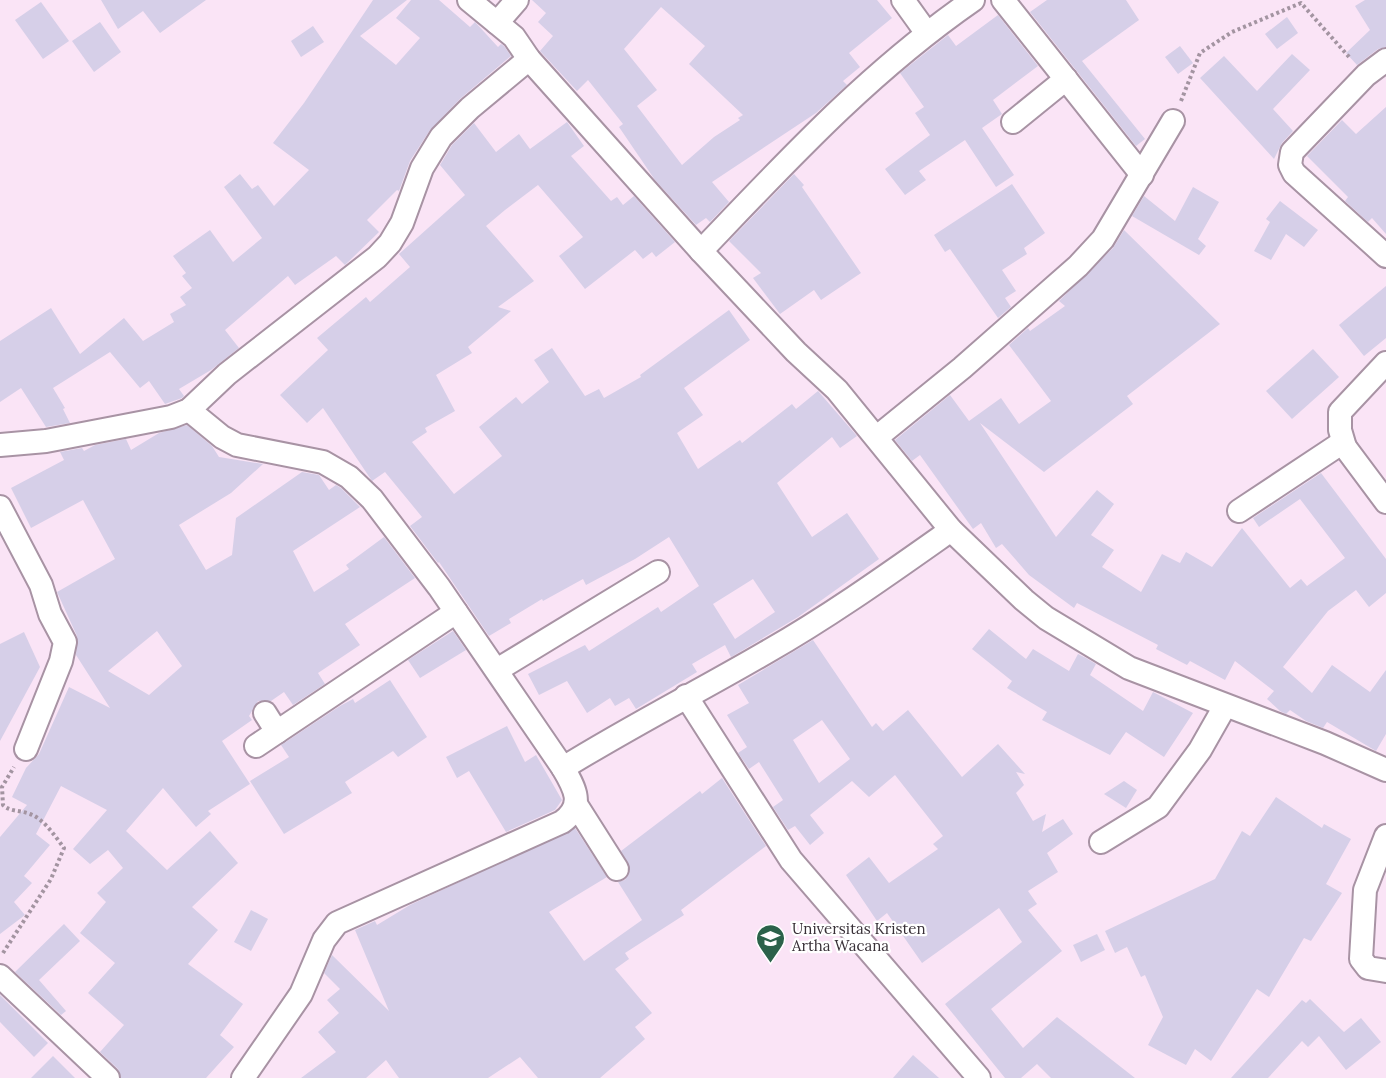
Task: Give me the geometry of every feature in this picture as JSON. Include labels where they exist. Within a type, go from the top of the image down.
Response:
[{"type":"street","points":[[469,0],[514,37],[529,59],[701,251],[796,352],[837,390],[878,437],[951,530],[1046,618],[1129,668],[1325,743],[1386,770]]},
{"type":"street","points":[[497,23],[517,0]]},
{"type":"street","points":[[903,0],[926,32]]},
{"type":"street","points":[[701,251],[815,131],[926,32],[973,0]]},
{"type":"street","points":[[1003,0],[1142,175]]},
{"type":"street","points":[[0,445],[46,441],[171,417],[189,410],[227,374],[329,297],[390,243],[402,223],[422,168],[441,137],[470,108],[529,59]]},
{"type":"street","points":[[1386,60],[1366,75],[1292,152],[1290,165],[1294,173],[1386,256]]},
{"type":"street","points":[[1013,122],[1066,79]]},
{"type":"street","points":[[878,437],[962,368],[1078,266],[1103,239],[1173,122]]},
{"type":"street","points":[[1386,363],[1340,412],[1340,430],[1345,447],[1386,502]]},
{"type":"street","points":[[189,410],[222,437],[237,445],[323,462],[349,477],[372,499],[456,612],[563,768],[574,786],[577,806],[617,869]]},
{"type":"street","points":[[1239,511],[1328,450],[1345,447]]},
{"type":"street","points":[[0,507],[41,585],[50,614],[65,642],[61,661],[26,748]]},
{"type":"street","points":[[563,768],[686,696],[766,653],[858,595],[951,530]]},
{"type":"street","points":[[497,670],[658,572]]},
{"type":"street","points":[[256,746],[271,722],[456,612]]},
{"type":"street","points":[[686,696],[791,860],[979,1078]]},
{"type":"street","points":[[1101,842],[1158,807],[1200,750],[1225,706]]},
{"type":"street","points":[[243,1078],[301,994],[324,940],[337,923],[562,822],[572,815],[577,806]]},
{"type":"street","points":[[1386,836],[1365,890],[1361,959],[1368,968],[1386,971]]},
{"type":"street","points":[[0,976],[108,1078]]},
{"type":"path","points":[[1173,122],[1200,53],[1232,32],[1300,3],[1366,75]]},
{"type":"path","points":[[0,960],[13,935],[51,879],[64,848],[50,829],[31,814],[6,808],[3,805],[2,787],[26,748]]},
{"type":"building","points":[[101,0],[206,0],[160,33],[143,11],[118,29]]},
{"type":"building","points":[[373,0],[407,0],[360,36],[396,65],[420,38],[396,18],[411,0],[439,0],[470,27],[475,22],[498,47],[501,44],[504,46],[511,56],[461,98],[430,130],[410,161],[399,191],[397,190],[367,220],[379,232],[345,265],[336,256],[295,285],[288,276],[225,330],[239,348],[211,370],[179,389],[184,396],[182,398],[165,404],[149,381],[140,388],[110,352],[53,388],[65,408],[63,409],[70,423],[46,427],[21,388],[0,402],[0,341],[51,308],[80,354],[124,318],[143,341],[174,322],[170,314],[186,305],[180,297],[192,288],[182,276],[186,273],[173,256],[210,230],[233,262],[262,238],[224,187],[240,174],[252,189],[258,185],[274,206],[309,170],[273,143],[304,103]]},
{"type":"building","points":[[532,0],[877,0],[892,18],[849,53],[860,67],[843,81],[847,85],[816,113],[712,182],[729,202],[710,222],[706,218],[696,225],[655,180],[619,127],[623,124],[588,80],[577,91],[540,51],[553,36],[538,22],[546,13]],"holes":[[[661,7],[705,46],[689,64],[743,115],[738,118],[740,120],[714,137],[682,165],[637,106],[657,90],[624,49]]]},
{"type":"building","points":[[1047,0],[1126,0],[1139,20],[1082,61],[1145,139],[1136,146],[1030,12]]},
{"type":"building","points":[[1365,0],[1386,0],[1386,47],[1378,49],[1357,65],[1346,53],[1370,30],[1355,6]]},
{"type":"building","points":[[41,2],[69,41],[43,59],[15,20]]},
{"type":"building","points":[[998,15],[1038,66],[993,100],[1002,114],[982,128],[1014,175],[996,187],[965,140],[919,171],[926,180],[905,195],[885,169],[930,135],[915,113],[924,107],[900,73],[948,35],[956,46]]},
{"type":"building","points":[[1287,17],[1298,33],[1277,49],[1265,34]]},
{"type":"building","points":[[100,22],[121,52],[94,72],[72,41]]},
{"type":"building","points":[[313,26],[324,42],[301,57],[291,41]]},
{"type":"building","points":[[1180,46],[1193,63],[1178,74],[1165,57]]},
{"type":"building","points":[[1292,54],[1310,70],[1273,109],[1293,131],[1282,143],[1274,159],[1200,78],[1224,56],[1257,91]]},
{"type":"building","points":[[1386,107],[1386,234],[1372,218],[1368,222],[1345,201],[1348,197],[1307,156],[1342,120],[1356,134]]},
{"type":"building","points":[[567,122],[584,146],[571,156],[611,201],[617,197],[623,205],[634,196],[675,242],[656,257],[652,252],[643,259],[635,250],[585,289],[559,256],[583,237],[538,185],[486,226],[534,281],[498,307],[511,311],[468,347],[472,353],[436,375],[455,411],[425,428],[427,432],[412,442],[454,494],[502,456],[479,427],[516,397],[522,404],[549,382],[534,360],[552,348],[585,396],[599,389],[604,398],[641,377],[640,375],[729,310],[750,340],[684,388],[703,415],[677,433],[698,469],[740,440],[742,443],[792,404],[796,409],[818,391],[857,436],[840,448],[832,437],[777,483],[812,537],[847,513],[879,559],[798,617],[733,656],[731,657],[725,645],[692,664],[697,672],[636,709],[629,698],[615,706],[610,698],[587,713],[567,681],[539,695],[528,674],[585,645],[589,651],[658,607],[661,612],[699,586],[669,537],[635,559],[586,585],[583,579],[543,601],[542,599],[509,619],[511,623],[489,636],[439,562],[410,526],[422,517],[385,472],[372,481],[323,408],[307,423],[280,395],[328,350],[317,338],[366,297],[370,302],[410,267],[399,254],[465,195],[440,165],[452,145],[474,123],[496,152],[519,134],[530,149]],"holes":[[[753,579],[775,612],[735,639],[713,604]]]},
{"type":"building","points":[[794,174],[804,185],[802,187],[861,273],[821,300],[814,290],[780,314],[753,278],[761,273],[729,241]]},
{"type":"building","points":[[1012,184],[1045,233],[1024,248],[1027,254],[1002,270],[1016,291],[1005,298],[1011,307],[998,318],[950,249],[945,252],[934,235]]},
{"type":"building","points":[[1193,187],[1219,202],[1198,239],[1206,246],[1199,255],[1132,216],[1144,196],[1175,221]]},
{"type":"building","points":[[1280,201],[1318,230],[1304,247],[1286,234],[1271,260],[1254,251],[1270,222],[1266,219]]},
{"type":"building","points":[[1124,230],[1220,324],[1127,396],[1133,404],[1044,472],[980,423],[1056,537],[1097,490],[1114,504],[1091,535],[1114,550],[1102,567],[1141,592],[1162,554],[1180,563],[1186,552],[1212,567],[1242,528],[1290,588],[1301,579],[1307,586],[1345,558],[1300,499],[1259,527],[1253,518],[1321,473],[1386,559],[1386,593],[1369,607],[1356,590],[1328,611],[1283,667],[1312,693],[1332,665],[1370,692],[1386,670],[1386,734],[1376,751],[1327,722],[1323,728],[1306,721],[1290,710],[1286,714],[1280,711],[1267,699],[1274,691],[1235,661],[1225,680],[1190,661],[1187,665],[1156,649],[1158,645],[1077,603],[1074,608],[1029,575],[1002,544],[996,548],[981,523],[973,529],[920,455],[912,461],[895,440],[950,395],[969,421],[1001,398],[1019,424],[1051,401],[1009,345],[1028,328],[1030,331],[1065,306],[1059,301],[1113,248]]},
{"type":"building","points":[[1386,286],[1386,338],[1364,356],[1339,325]]},
{"type":"building","points":[[1313,349],[1339,377],[1292,419],[1266,391]]},
{"type":"building","points":[[187,425],[212,446],[219,457],[263,464],[231,493],[179,525],[206,570],[232,555],[236,518],[302,472],[319,475],[329,490],[336,485],[341,488],[360,507],[293,551],[314,592],[349,569],[346,565],[384,537],[415,578],[345,624],[360,645],[318,673],[325,684],[293,705],[284,692],[271,701],[258,701],[249,716],[252,720],[222,741],[250,784],[208,811],[211,814],[196,827],[163,788],[126,831],[167,870],[210,831],[238,863],[192,907],[218,930],[188,964],[243,1004],[220,1035],[234,1047],[206,1078],[121,1078],[118,1069],[100,1052],[124,1025],[88,993],[115,963],[80,933],[106,902],[97,893],[123,868],[108,850],[90,864],[73,849],[107,810],[61,786],[36,834],[50,845],[24,876],[32,883],[14,902],[25,915],[0,934],[0,837],[27,805],[12,797],[26,768],[39,754],[69,687],[110,708],[76,655],[77,636],[57,592],[115,559],[83,500],[31,528],[11,488],[64,460],[60,452],[82,448],[84,451],[95,445],[126,439],[131,450],[159,433]],"holes":[[[157,631],[182,666],[149,695],[108,671]]]},
{"type":"building","points":[[989,629],[1026,659],[1033,649],[1069,671],[1078,654],[1086,658],[1096,664],[1090,675],[1143,711],[1153,692],[1193,713],[1164,757],[1126,732],[1110,755],[1042,720],[1047,712],[1007,688],[1012,681],[972,649]]},
{"type":"building","points":[[453,631],[466,650],[420,678],[408,660]]},
{"type":"building","points":[[24,632],[40,667],[0,741],[0,644]]},
{"type":"building","points":[[813,640],[872,727],[876,723],[883,731],[908,710],[962,777],[998,744],[1025,774],[1016,772],[1024,785],[1016,793],[1033,821],[1046,814],[1042,832],[1063,819],[1073,834],[1047,853],[1058,872],[1028,891],[1037,904],[1028,910],[1062,951],[991,1009],[1023,1048],[1057,1017],[1135,1078],[1051,1078],[1037,1064],[1021,1078],[1005,1078],[945,1004],[1022,942],[999,908],[922,963],[887,913],[877,921],[846,875],[869,857],[889,883],[938,849],[933,844],[943,836],[895,775],[869,797],[852,781],[810,815],[824,833],[810,845],[795,826],[788,830],[773,807],[783,800],[759,762],[749,769],[738,753],[747,747],[727,715],[749,703],[738,685]],"holes":[[[822,720],[850,759],[819,783],[793,740]]]},
{"type":"building","points":[[390,680],[427,737],[398,757],[393,751],[345,782],[352,793],[284,834],[250,781],[289,757],[281,745],[340,706],[353,699],[355,703]]},
{"type":"building","points":[[507,726],[525,762],[536,755],[562,800],[555,810],[506,832],[469,771],[457,778],[446,757]]},
{"type":"building","points":[[722,778],[766,846],[681,910],[684,915],[625,953],[629,959],[615,969],[652,1013],[635,1027],[645,1039],[600,1078],[538,1078],[520,1057],[488,1078],[399,1078],[386,1060],[366,1078],[301,1078],[336,1052],[318,1032],[339,1013],[327,1000],[340,989],[324,973],[332,955],[389,1011],[355,930],[375,921],[377,925],[410,905],[575,828],[607,877],[549,912],[584,961],[642,920],[618,882],[625,880],[630,869],[621,851],[700,791],[702,794]]},
{"type":"building","points":[[1124,781],[1137,790],[1126,808],[1104,794]]},
{"type":"building","points":[[1276,797],[1322,828],[1324,824],[1351,839],[1326,884],[1342,893],[1311,941],[1304,938],[1269,997],[1257,989],[1211,1061],[1195,1049],[1186,1065],[1148,1045],[1163,1017],[1145,975],[1141,977],[1127,947],[1115,953],[1105,931],[1215,879],[1242,831],[1250,836]]},
{"type":"building","points":[[251,910],[268,919],[251,951],[234,942]]},
{"type":"building","points":[[64,924],[80,941],[39,980],[66,1011],[61,1015],[15,972]]},
{"type":"building","points":[[1097,934],[1105,950],[1081,962],[1073,945]]},
{"type":"building","points":[[0,995],[48,1043],[34,1057],[0,1022]]},
{"type":"building","points":[[1310,999],[1344,1032],[1361,1018],[1381,1042],[1346,1070],[1319,1036],[1308,1047],[1302,1041],[1268,1078],[1231,1078],[1302,1000],[1306,1003]]},
{"type":"building","points":[[913,1055],[939,1078],[893,1078]]},
{"type":"building","points":[[53,1056],[75,1078],[31,1078]]},
{"type":"place","name":"Universitas Kristen Artha Wacana","points":[[771,964]]}]
